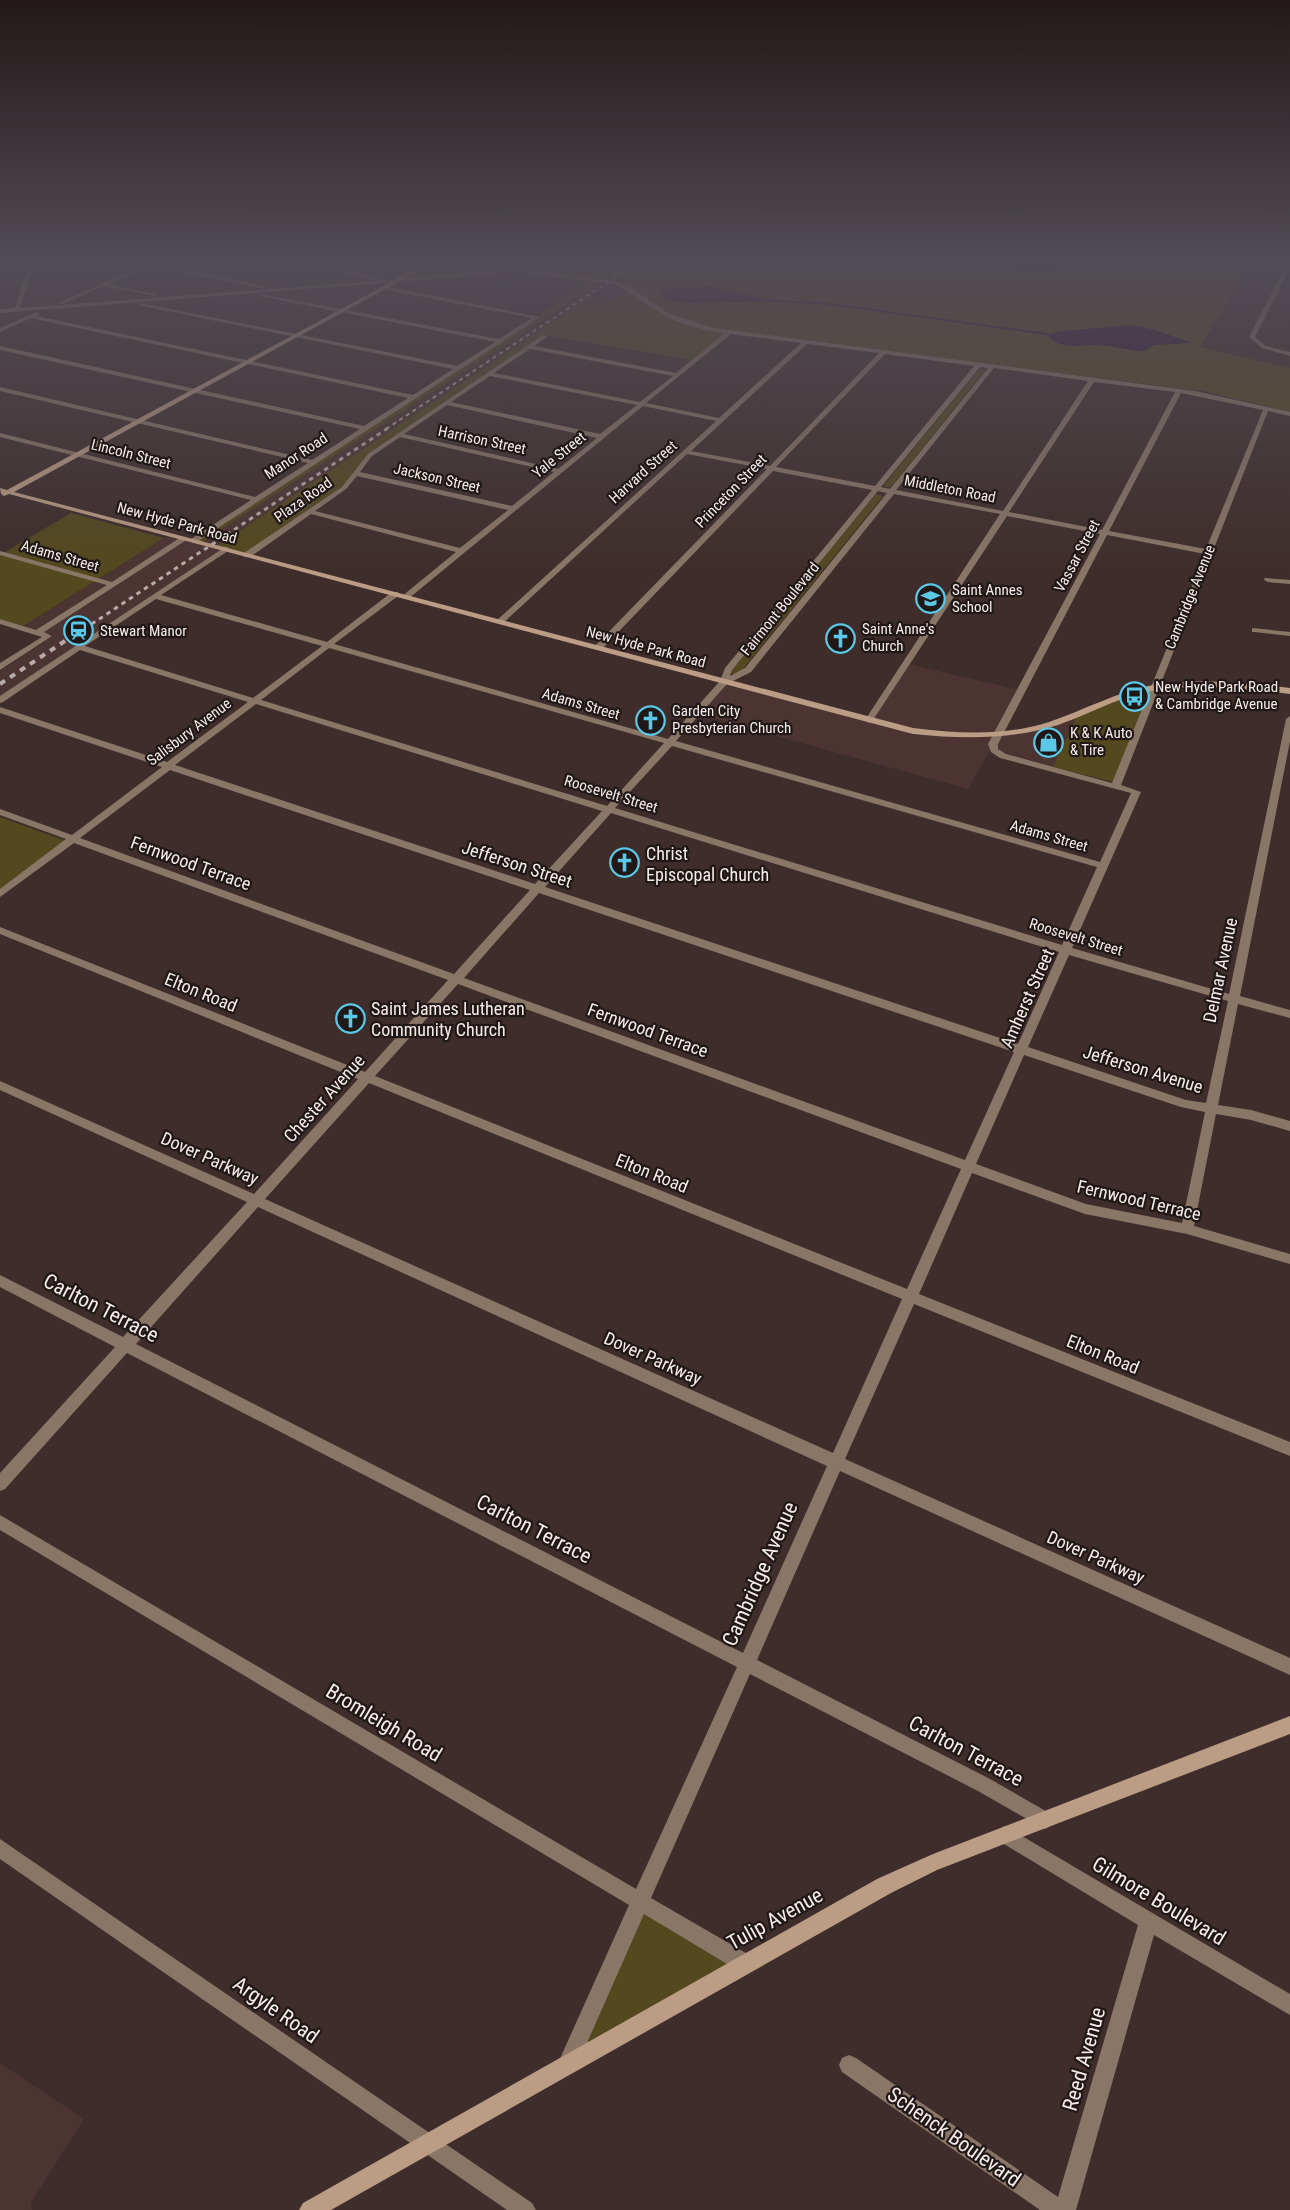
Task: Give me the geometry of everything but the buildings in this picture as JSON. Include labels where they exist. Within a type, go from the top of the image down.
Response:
[{"type":"main road","points":[[2,492],[239,366]]},
{"type":"main road","name":"New Hyde Park Road","points":[[2,492],[913,731],[967,737],[999,734],[1050,724],[1114,698],[1153,688],[1213,683],[1290,691]]},
{"type":"main road","name":"Tulip Avenue","points":[[310,2210],[884,1886],[933,1863],[1289,1726]]},
{"type":"street","points":[[82,366],[364,428]]},
{"type":"street","points":[[267,366],[413,397]]},
{"type":"street","points":[[449,366],[458,368]]},
{"type":"street","name":"Manor Road","points":[[37,633],[112,584],[256,499],[461,366]]},
{"type":"street","name":"Plaza Road","points":[[247,555],[344,488],[366,459],[398,435],[501,366]]},
{"type":"street","points":[[631,366],[678,375]]},
{"type":"street","name":"Yale Street","points":[[400,596],[463,551],[689,366]]},
{"type":"street","name":"Harvard Street","points":[[499,622],[780,366]]},
{"type":"street","name":"Princeton Street","points":[[598,648],[870,366]]},
{"type":"street","name":"Fairmont Boulevard","points":[[724,682],[728,670],[977,366]]},
{"type":"street","points":[[986,366],[1179,391],[1290,414]]},
{"type":"street","name":"Fairmont Boulevard","points":[[724,682],[748,670],[992,367]]},
{"type":"street","points":[[490,374],[721,420]]},
{"type":"street","points":[[869,720],[1092,380]]},
{"type":"street","points":[[0,389],[312,462]]},
{"type":"street","name":"Vassar Street","points":[[999,734],[1179,391]]},
{"type":"street","points":[[445,403],[603,436]]},
{"type":"street","name":"Cambridge Avenue","points":[[1116,785],[1266,409]]},
{"type":"street","name":"Lincoln Street","points":[[0,435],[256,499]]},
{"type":"street","name":"Harrison Street","points":[[398,435],[560,471]]},
{"type":"street","name":"Middleton Road","points":[[686,452],[1208,552]]},
{"type":"street","name":"Jackson Street","points":[[355,473],[514,509]]},
{"type":"street","points":[[310,512],[463,551]]},
{"type":"street","points":[[1,706],[80,647],[225,549]]},
{"type":"street","name":"Adams Street","points":[[0,553],[112,584]]},
{"type":"street","points":[[1268,580],[1290,582]]},
{"type":"street","name":"Salisbury Avenue","points":[[0,894],[328,646],[400,596]]},
{"type":"street","name":"Adams Street","points":[[156,597],[1104,866]]},
{"type":"street","points":[[0,621],[48,636],[0,667]]},
{"type":"street","points":[[1256,630],[1290,634]]},
{"type":"street","name":"Roosevelt Street","points":[[80,647],[1134,971],[1290,1014]]},
{"type":"street","name":"Chester Avenue","points":[[0,1484],[724,682]]},
{"type":"street","name":"Jefferson Street","points":[[1,706],[170,765],[1022,1050]]},
{"type":"street","name":"Delmar Avenue","points":[[1187,1229],[1232,998],[1283,780],[1290,719]]},
{"type":"street","points":[[999,734],[993,744],[994,750],[1003,756],[1116,785]]},
{"type":"street","name":"Amherst Street","points":[[997,1105],[1136,792],[1116,785]]},
{"type":"street","name":"Fernwood Terrace","points":[[0,812],[1085,1209],[1187,1229],[1290,1259]]},
{"type":"street","name":"Elton Road","points":[[0,930],[1290,1449]]},
{"type":"street","name":"Jefferson Avenue","points":[[1022,1050],[1185,1104],[1251,1115],[1290,1126]]},
{"type":"street","name":"Dover Parkway","points":[[0,1085],[1290,1667]]},
{"type":"street","name":"Cambridge Avenue","points":[[567,2064],[997,1105]]},
{"type":"street","name":"Carlton Terrace","points":[[0,1281],[984,1785],[1045,1820]]},
{"type":"street","name":"Bromleigh Road","points":[[0,1522],[641,1900],[744,1964]]},
{"type":"street","name":"Gilmore Boulevard","points":[[1005,1835],[1290,2006]]},
{"type":"street","name":"Argyle Road","points":[[0,1848],[525,2210]]},
{"type":"street","name":"Reed Avenue","points":[[1065,2210],[1149,1921]]},
{"type":"street","name":"Schenck Boulevard","points":[[849,2065],[1058,2210]]},
{"type":"shaded area","points":[[461,366],[472,366],[202,542],[194,540]]},
{"type":"shaded area","points":[[472,366],[487,366],[218,546],[225,548],[0,697],[0,671],[54,635],[23,626],[171,534],[202,542]]},
{"type":"shaded area","points":[[487,366],[499,366],[365,458],[346,486],[249,554],[217,546]]},
{"type":"shaded area","points":[[1003,366],[1282,366],[1290,368],[1290,412],[1203,391]]},
{"type":"shaded area","points":[[979,369],[985,370],[891,487],[885,487],[884,485]]},
{"type":"shaded area","points":[[876,494],[883,496],[739,674],[732,674],[731,671]]},
{"type":"shaded area","points":[[71,513],[164,538],[23,626],[0,619],[0,555]]},
{"type":"shaded area","points":[[904,663],[1020,690],[997,734],[1050,726],[1077,716],[1053,767],[989,751],[968,789],[697,714],[726,682],[868,717]]},
{"type":"shaded area","points":[[1149,690],[1114,782],[1053,767],[1077,716],[1109,702]]},
{"type":"shaded area","points":[[0,817],[66,841],[0,890]]},
{"type":"shaded area","points":[[641,1903],[740,1963],[572,2059]]},
{"type":"shaded area","points":[[0,2063],[84,2119],[31,2202],[32,2210],[0,2210]]},
{"type":"railway","points":[[386,429],[481,366]]},
{"type":"railway","points":[[69,639],[388,428]]},
{"type":"railway","points":[[0,684],[71,637]]},
{"type":"place","name":"Saint Annes School","points":[[931,599]]},
{"type":"place","name":"Stewart Manor","points":[[79,631]]},
{"type":"place","name":"Saint Anne's Church","points":[[841,638]]},
{"type":"place","name":"New Hyde Park Road & Cambridge Avenue","points":[[1134,696]]},
{"type":"place","name":"Garden City Presbyterian Church","points":[[651,720]]},
{"type":"place","name":"K & K Auto & Tire","points":[[1049,742]]},
{"type":"place","name":"Christ Episcopal Church","points":[[625,863]]},
{"type":"place","name":"Saint James Lutheran Community Church","points":[[350,1018]]}]
